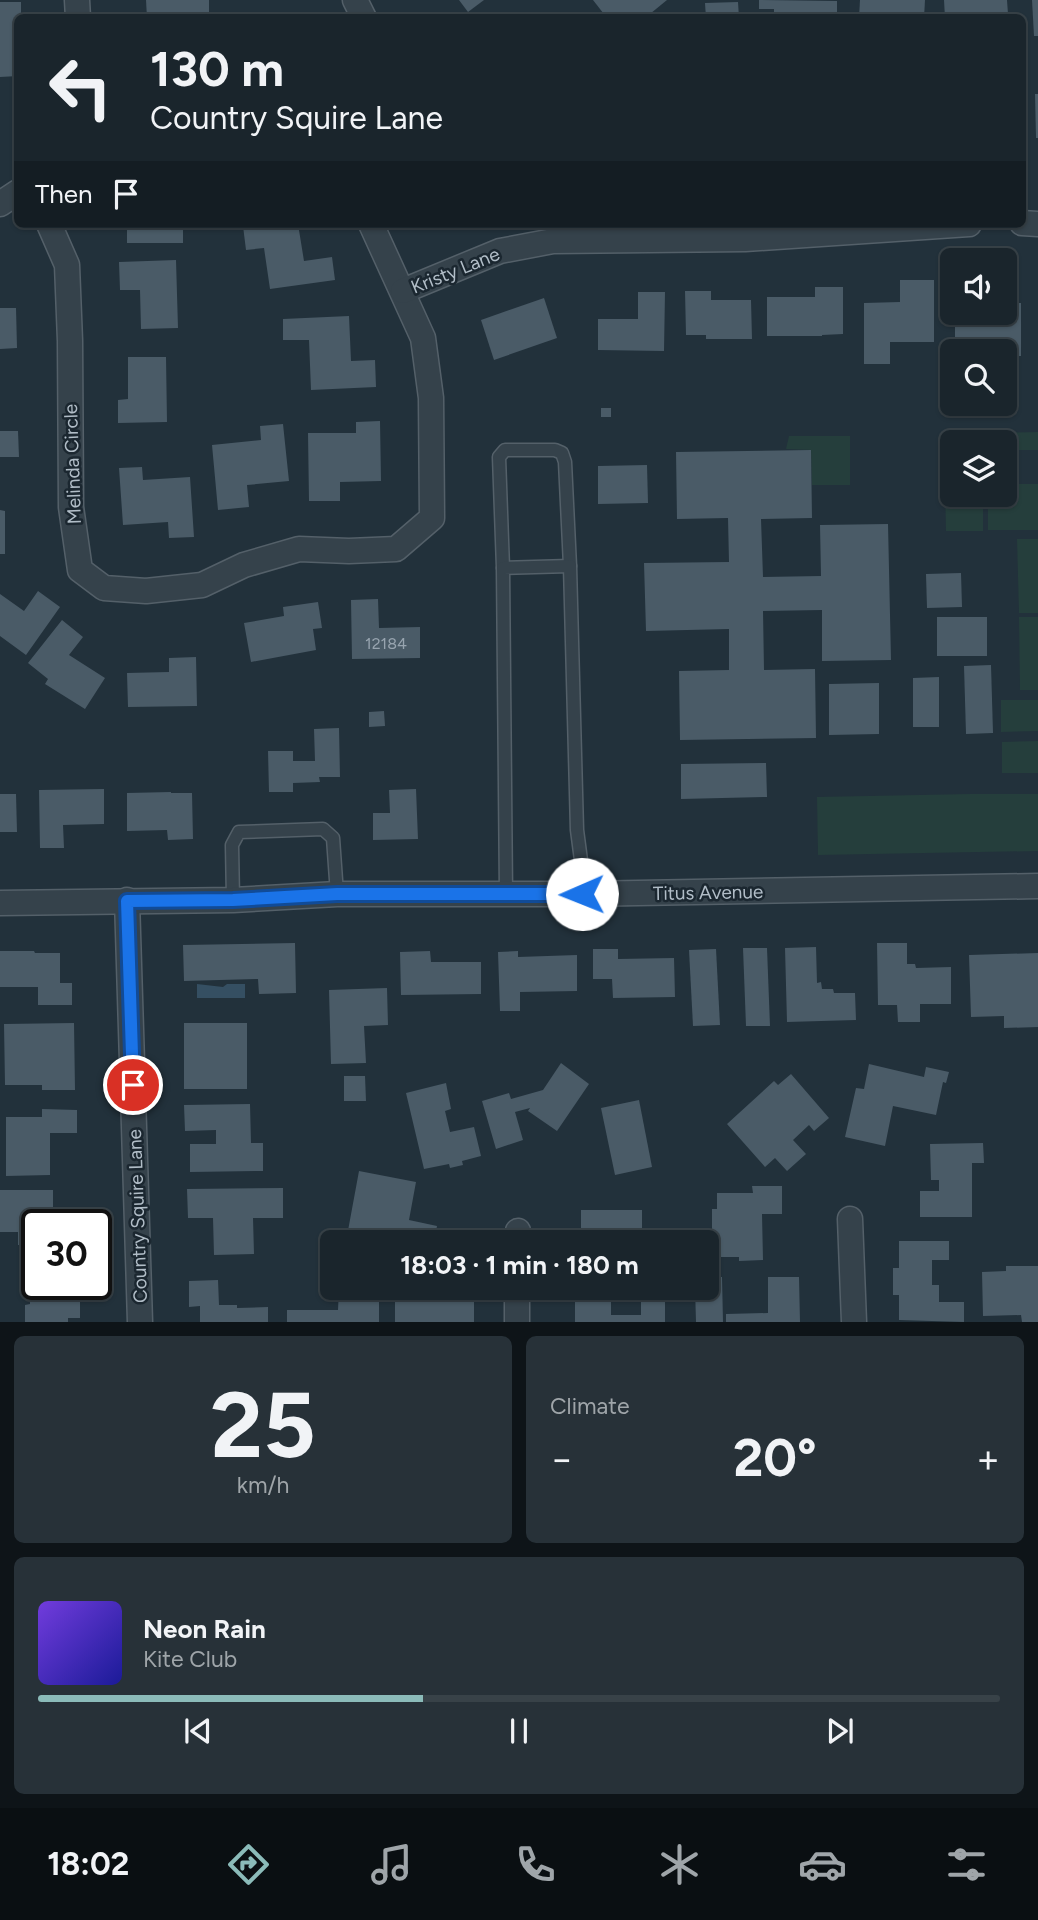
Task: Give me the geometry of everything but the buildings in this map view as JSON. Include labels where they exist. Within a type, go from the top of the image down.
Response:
[{"type":"street","name":"Melinda Circle","points":[[52,228],[67,265],[71,507],[80,570],[103,588],[146,591],[202,585],[244,565],[299,550],[396,549],[432,518],[431,398],[423,338],[373,228]]},
{"type":"street","name":"Kristy Lane","points":[[403,291],[500,251],[554,241],[745,239],[909,228]]},
{"type":"street","name":"Titus Avenue","points":[[0,903],[233,900],[337,894],[506,895],[1038,886]]},
{"type":"street","name":"Country Squire Lane","points":[[127,901],[140,1321]]},
{"type":"street","points":[[850,1219],[853,1321]]},
{"type":"street","points":[[517,1300],[517,1321]]},
{"type":"lane","points":[[506,895],[503,568],[499,457],[505,450],[555,450],[562,453],[565,461],[577,830],[582,894]]},
{"type":"lane","points":[[503,568],[570,566]]},
{"type":"lane","points":[[233,900],[232,845],[239,832],[323,828],[333,838],[337,894]]},
{"type":"green space","points":[[1017,432],[1038,432],[1038,450],[1017,450]]},
{"type":"green space","points":[[789,436],[850,436],[850,485],[812,485],[811,450],[786,449]]},
{"type":"green space","points":[[1017,484],[1038,484],[1038,530],[988,530],[988,507],[1017,507]]},
{"type":"green space","points":[[945,507],[983,507],[983,531],[946,531]]},
{"type":"green space","points":[[1017,539],[1038,539],[1038,613],[1019,613]]},
{"type":"green space","points":[[1019,617],[1038,617],[1038,690],[1020,690]]},
{"type":"green space","points":[[1001,700],[1038,700],[1038,731],[1001,732]]},
{"type":"green space","points":[[1038,741],[1038,773],[1002,773],[1002,742]]},
{"type":"green space","points":[[1038,794],[1038,851],[818,855],[817,797]]},
{"type":"water","points":[[197,984],[223,987],[227,984],[245,984],[245,998],[197,998]]},
{"type":"route","points":[[133,1085],[127,901],[233,900],[337,894],[582,894]]}]
